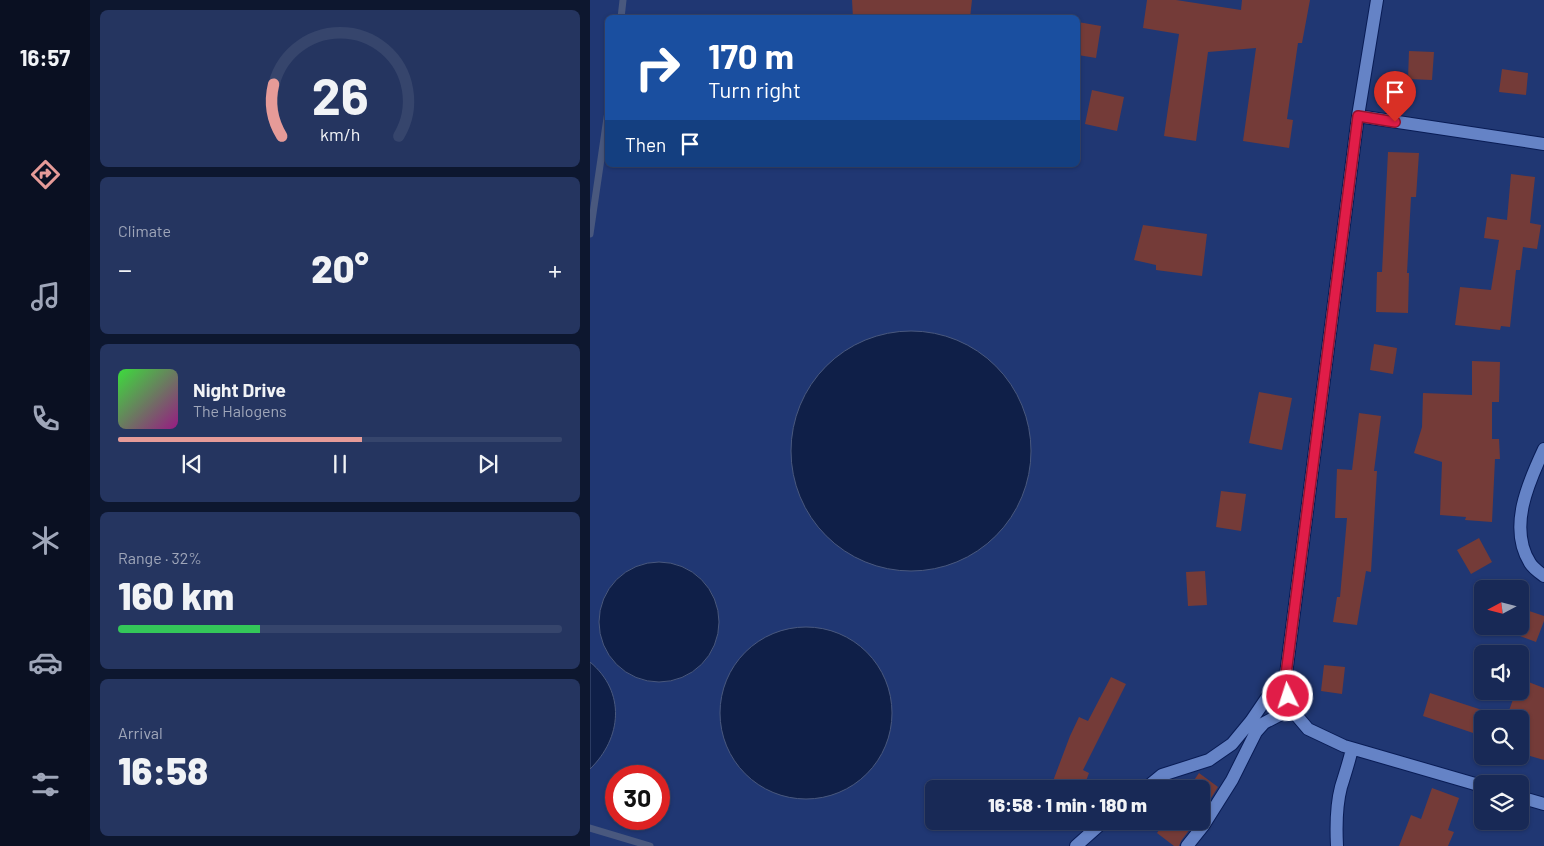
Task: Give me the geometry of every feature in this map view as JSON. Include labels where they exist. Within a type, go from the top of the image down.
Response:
[{"type":"street","points":[[1377,0],[1358,116],[1285,682],[1291,709],[1308,729],[1352,749],[1474,784]]},
{"type":"street","points":[[1358,116],[1544,144]]},
{"type":"street","points":[[1544,450],[1532,474],[1521,512],[1522,543],[1530,564],[1544,576]]},
{"type":"street","points":[[1156,780],[1162,775],[1209,760],[1232,744],[1268,696],[1285,682]]},
{"type":"street","points":[[1187,846],[1203,826],[1232,780],[1256,732],[1264,724],[1291,709]]},
{"type":"street","points":[[1337,846],[1337,813],[1341,788],[1352,749]]},
{"type":"street","points":[[1529,800],[1544,804]]},
{"type":"street","points":[[1076,846],[1094,830]]},
{"type":"water","points":[[899,331],[923,331],[946,336],[968,345],[996,366],[1011,384],[1022,405],[1029,428],[1031,451],[1029,474],[1022,497],[1011,518],[996,536],[968,557],[946,566],[923,571],[899,571],[876,566],[854,557],[835,544],[818,527],[805,508],[796,486],[791,463],[791,439],[796,416],[805,394],[818,375],[835,358],[854,345],[876,336]]},
{"type":"water","points":[[659,562],[671,563],[682,567],[692,572],[701,580],[709,589],[714,599],[718,610],[718,634],[714,645],[709,655],[701,664],[692,672],[682,677],[671,681],[659,682],[647,681],[636,677],[626,672],[617,664],[609,655],[604,645],[600,634],[599,622],[600,610],[604,599],[609,589],[617,580],[626,572],[636,567],[647,563]]},
{"type":"water","points":[[798,627],[814,627],[847,637],[861,646],[873,658],[882,672],[888,688],[892,713],[890,730],[882,754],[873,768],[861,780],[847,789],[831,795],[814,799],[798,799],[765,789],[751,780],[739,768],[730,754],[724,738],[720,721],[720,705],[730,672],[739,658],[751,646],[765,637],[781,631]]},
{"type":"water","points":[[590,662],[602,674],[610,687],[616,715],[609,743],[601,757],[590,769]]},
{"type":"building","points":[[852,0],[972,0],[970,15],[853,15]]},
{"type":"building","points":[[1147,0],[1176,0],[1241,10],[1242,0],[1310,0],[1302,43],[1298,43],[1287,119],[1293,120],[1289,148],[1243,141],[1256,48],[1208,52],[1196,141],[1164,136],[1179,34],[1143,28]]},
{"type":"building","points":[[1080,22],[1101,26],[1096,58],[1080,55]]},
{"type":"building","points":[[1409,51],[1434,52],[1432,80],[1408,79]]},
{"type":"building","points":[[1502,69],[1528,73],[1526,95],[1499,92]]},
{"type":"building","points":[[1092,90],[1124,97],[1117,131],[1085,124]]},
{"type":"building","points":[[1388,152],[1419,153],[1416,197],[1411,197],[1407,273],[1409,273],[1408,313],[1376,312],[1377,272],[1382,272]]},
{"type":"building","points":[[1511,174],[1535,177],[1530,223],[1541,225],[1537,249],[1523,247],[1520,270],[1516,270],[1510,327],[1501,326],[1500,330],[1455,325],[1460,287],[1491,290],[1499,240],[1484,238],[1487,217],[1507,220]]},
{"type":"building","points":[[1143,225],[1207,234],[1202,276],[1156,270],[1156,265],[1134,260]]},
{"type":"building","points":[[1374,344],[1397,348],[1393,374],[1370,370]]},
{"type":"building","points":[[1472,361],[1500,362],[1499,402],[1492,402],[1492,439],[1499,439],[1500,459],[1495,459],[1492,522],[1465,520],[1466,517],[1440,515],[1442,462],[1414,453],[1422,427],[1423,393],[1472,395]]},
{"type":"building","points":[[1259,392],[1292,398],[1282,450],[1249,443]]},
{"type":"building","points":[[1359,413],[1381,416],[1374,471],[1377,471],[1371,572],[1366,571],[1357,625],[1333,622],[1337,597],[1340,597],[1347,518],[1335,518],[1337,469],[1352,470]]},
{"type":"building","points":[[1221,491],[1246,494],[1241,531],[1216,527]]},
{"type":"building","points":[[1479,538],[1492,562],[1471,574],[1457,550]]},
{"type":"building","points":[[1205,571],[1207,605],[1188,606],[1186,572]]},
{"type":"building","points":[[1529,611],[1544,616],[1536,642],[1520,636],[1529,635]]},
{"type":"building","points":[[1324,665],[1345,667],[1342,694],[1321,691]]},
{"type":"building","points":[[1111,677],[1126,684],[1083,770],[1089,773],[1086,780],[1053,780],[1079,717],[1088,721]]},
{"type":"building","points":[[1529,682],[1544,688],[1544,760],[1529,756],[1529,710],[1509,710],[1513,700],[1529,700]]},
{"type":"building","points":[[1430,693],[1482,710],[1474,710],[1474,733],[1423,716]]},
{"type":"building","points":[[1199,773],[1208,780],[1194,780]]},
{"type":"building","points":[[1210,781],[1218,787],[1210,800]]},
{"type":"building","points":[[1432,788],[1459,798],[1448,830],[1454,832],[1448,846],[1399,846],[1411,815],[1421,819]]},
{"type":"building","points":[[1159,830],[1189,830],[1179,846],[1174,846],[1157,833]]},
{"type":"waterway","points":[[621,15],[623,0]]},
{"type":"waterway","points":[[590,234],[605,132]]},
{"type":"waterway","points":[[590,828],[650,846]]},
{"type":"route","points":[[1288,696],[1285,682],[1358,116],[1395,122]]}]
